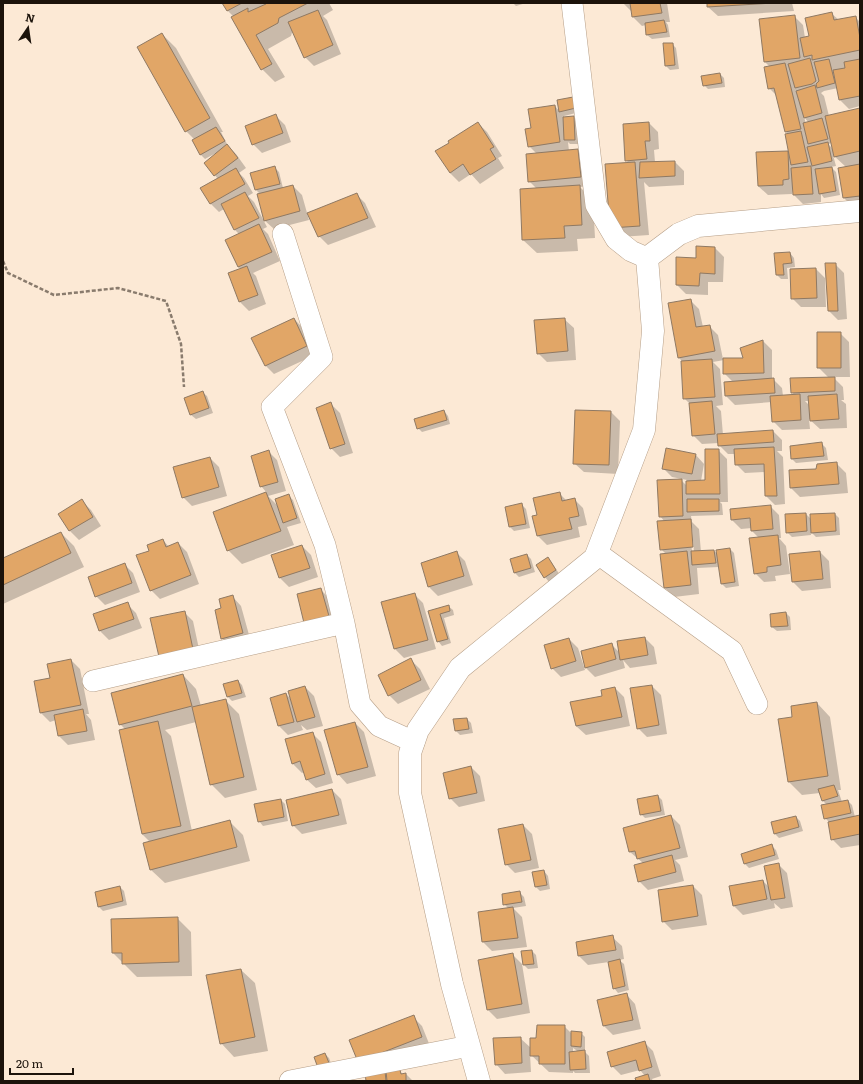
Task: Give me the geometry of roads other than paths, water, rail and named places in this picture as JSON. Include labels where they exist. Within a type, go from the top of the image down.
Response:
[{"type":"street","points":[[572,3],[596,204],[616,239],[631,251],[647,258]]},
{"type":"street","points":[[647,258],[679,234],[698,226],[860,211]]},
{"type":"street","points":[[283,234],[322,357],[272,407],[325,546],[344,623],[360,704],[379,726],[414,742]]},
{"type":"street","points":[[479,1081],[452,984],[410,793],[410,753],[418,730],[460,668],[595,558],[644,430],[653,331],[647,258]]},
{"type":"street","points":[[597,553],[732,650],[757,704]]},
{"type":"street","points":[[93,681],[344,623]]},
{"type":"street","points":[[290,1081],[469,1046]]}]
